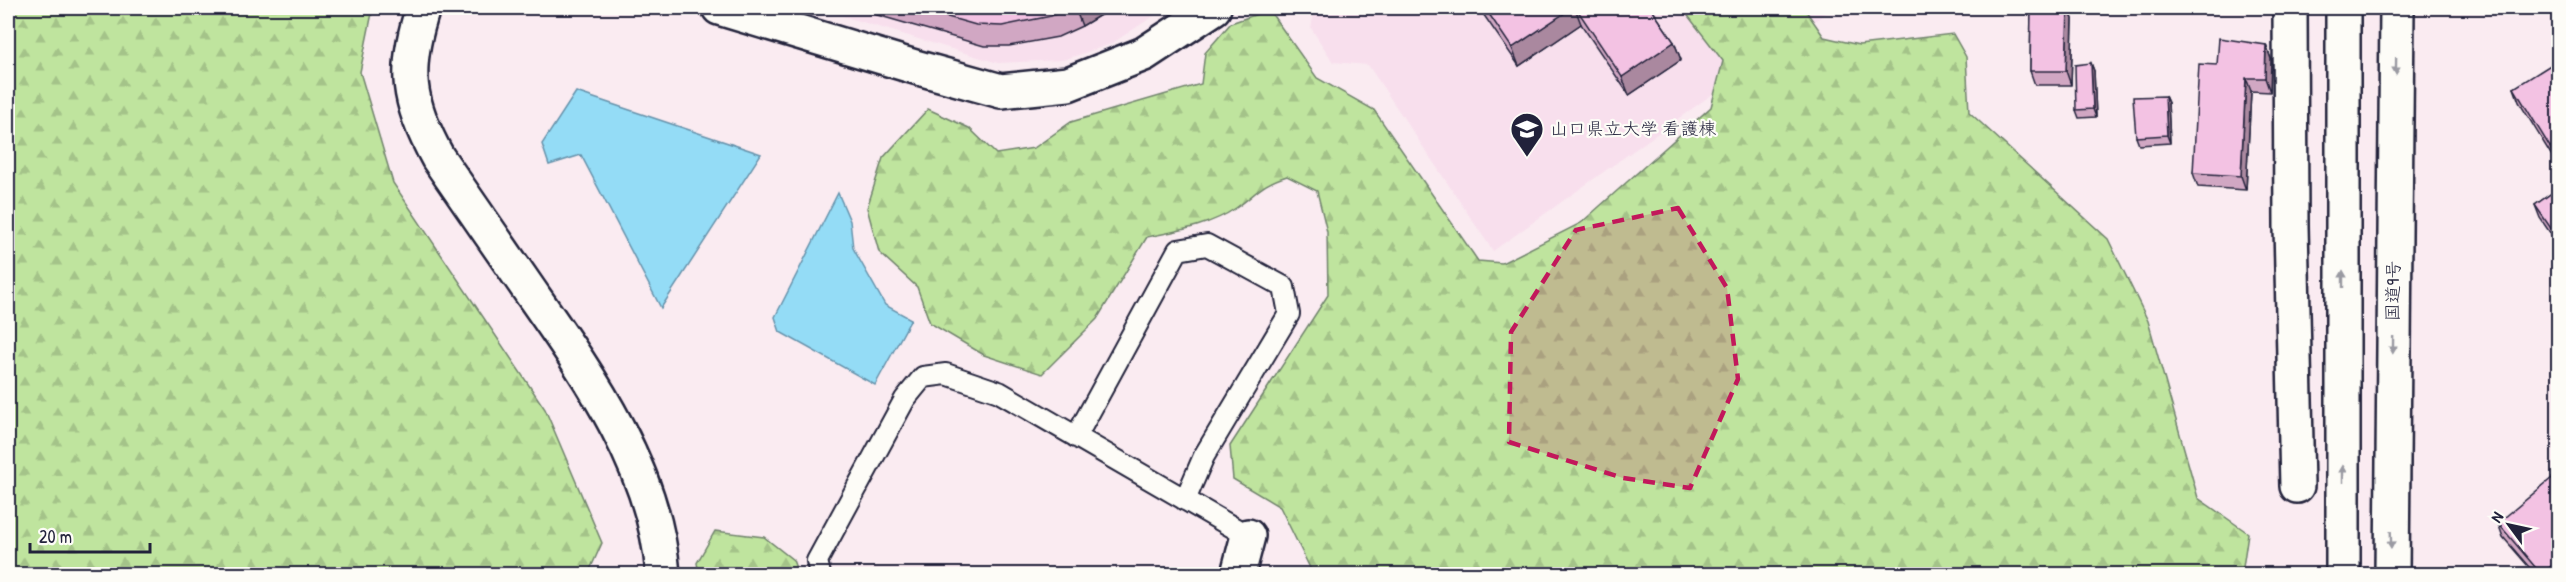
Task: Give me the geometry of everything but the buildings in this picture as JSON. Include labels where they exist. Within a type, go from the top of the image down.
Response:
[{"type":"main road","points":[[423,8],[413,39],[410,94],[423,130],[438,158],[596,387],[636,466],[661,550],[663,574]]},
{"type":"main road","points":[[719,8],[915,67],[1001,90],[1068,84],[1144,54],[1214,8]]},
{"type":"main road","points":[[2290,8],[2291,226],[2297,486]]},
{"type":"main road","points":[[2343,8],[2343,574]]},
{"type":"main road","name":"国道9号","points":[[2392,574],[2397,8]]},
{"type":"main road","points":[[1238,574],[1248,536]]},
{"type":"lane","points":[[1076,437],[1178,250],[1207,245],[1284,287],[1289,314],[1204,456],[1185,500]]},
{"type":"lane","points":[[820,574],[817,561],[905,399],[923,377],[946,374],[999,392],[1248,536]]},
{"type":"highlighted area","points":[[1678,208],[1727,288],[1738,379],[1690,488],[1623,478],[1509,442],[1511,332],[1576,230]]},
{"type":"shaded area","points":[[816,8],[1166,8],[1111,44],[1063,60],[998,63]]},
{"type":"shaded area","name":"山口県立大学 看護棟","points":[[1315,8],[1833,8],[1493,251],[1368,65],[1333,62],[1311,28]]},
{"type":"green space","points":[[8,8],[373,8],[360,72],[393,183],[545,409],[602,543],[588,574],[8,574]]},
{"type":"green space","points":[[1682,8],[1804,8],[1824,37],[1859,45],[1953,34],[1966,57],[1969,112],[2108,239],[2148,321],[2198,498],[2248,533],[2242,574],[1313,574],[1280,507],[1233,479],[1230,446],[1328,295],[1327,232],[1317,191],[1287,176],[1265,186],[1236,208],[1215,219],[1193,227],[1147,237],[1097,319],[1042,374],[984,355],[930,323],[917,287],[879,252],[867,208],[883,158],[928,109],[969,128],[996,154],[1034,148],[1071,122],[1201,84],[1205,53],[1231,23],[1269,10],[1317,78],[1374,110],[1478,261],[1502,263],[1581,223],[1711,107],[1723,61]]},
{"type":"green space","points":[[715,531],[764,537],[793,560],[798,574],[699,574],[697,563]]},
{"type":"water","points":[[576,92],[761,154],[661,308],[581,155],[549,165],[542,144]]},
{"type":"water","points":[[838,193],[850,221],[853,248],[885,305],[911,319],[875,385],[780,332],[775,317]]},
{"type":"place","name":"山口県立大学 看護棟","points":[[1527,158]]}]
